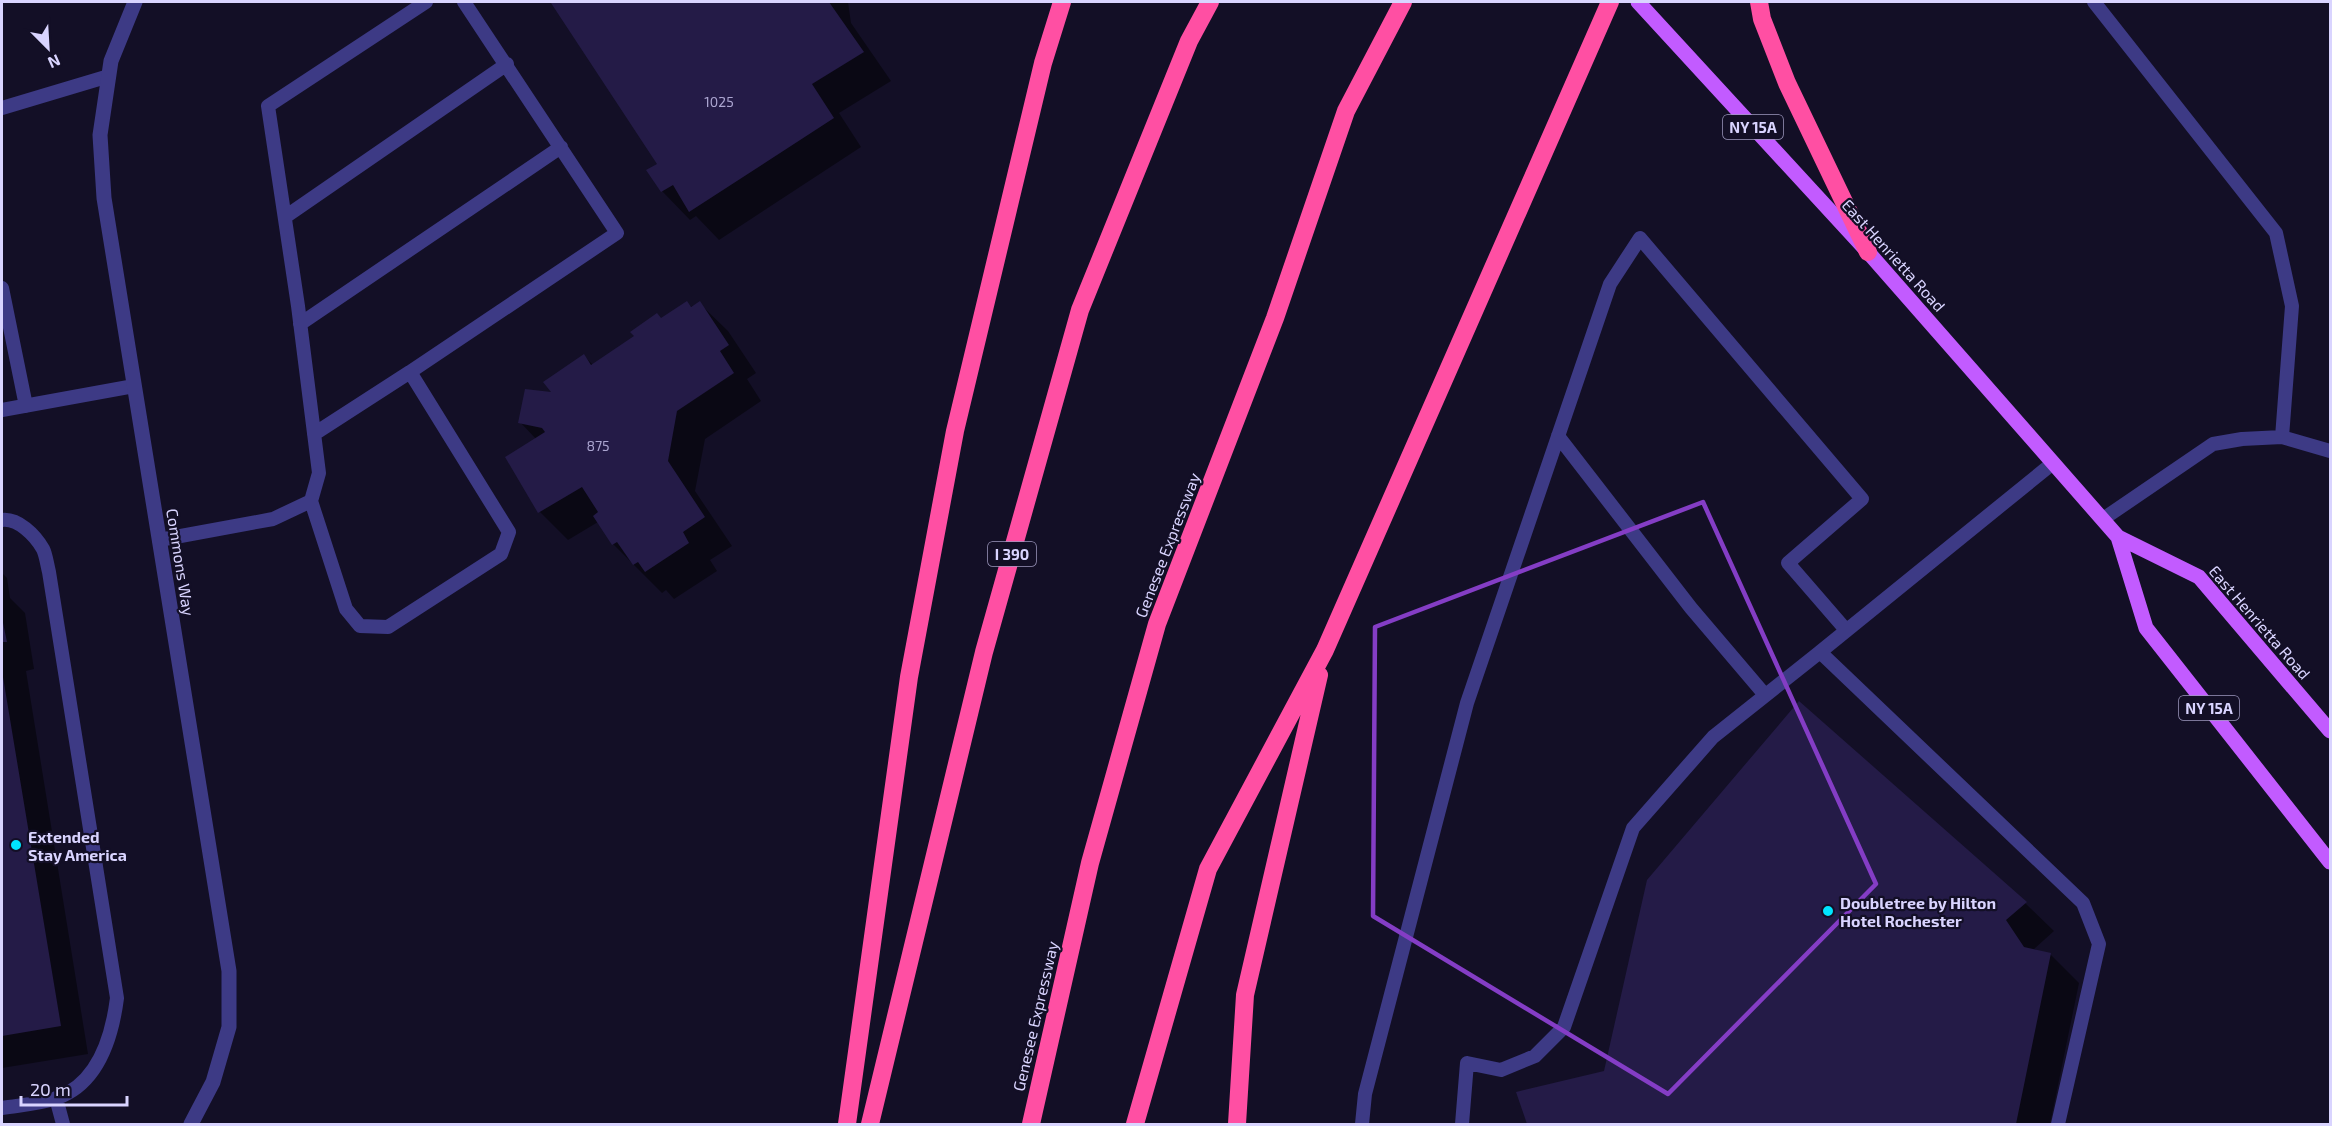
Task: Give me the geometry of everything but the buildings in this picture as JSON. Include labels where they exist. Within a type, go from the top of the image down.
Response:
[{"type":"highway","points":[[847,1125],[909,677],[951,454],[1043,63],[1062,2]]},
{"type":"highway","name":"I 390","points":[[870,1125],[984,652],[1080,310],[1189,41],[1210,2]]},
{"type":"highway","name":"Genesee Expressway","points":[[1031,1125],[1090,863],[1157,624],[1275,318],[1346,111],[1403,2]]},
{"type":"highway","points":[[1135,1125],[1208,869],[1325,650],[1610,2]]},
{"type":"highway","points":[[1759,2],[1762,19],[1786,83],[1868,252]]},
{"type":"highway","points":[[1237,1125],[1245,995],[1325,650]]},
{"type":"main road","name":"East Henrietta Road","points":[[1638,2],[1868,252],[2118,537],[2146,628],[2331,862]]},
{"type":"main road","name":"East Henrietta Road","points":[[2118,537],[2199,577],[2331,731]]},
{"type":"street","name":"Commons Way","points":[[135,2],[111,61],[100,135],[104,198],[229,971],[229,1027],[213,1082],[191,1125]]},
{"type":"lane","points":[[410,372],[509,532],[501,554],[388,627],[360,626],[346,609],[311,501],[319,473],[268,106],[426,2]]},
{"type":"lane","points":[[314,434],[617,233],[464,2]]},
{"type":"lane","points":[[2094,2],[2276,233],[2292,306],[2282,437]]},
{"type":"lane","points":[[285,217],[507,64]]},
{"type":"lane","points":[[2,108],[109,76]]},
{"type":"lane","points":[[300,324],[561,147]]},
{"type":"lane","points":[[1362,1125],[1365,1094],[1467,703],[1610,284],[1640,238],[1862,500],[1788,563],[1846,630]]},
{"type":"lane","points":[[2,288],[26,406]]},
{"type":"lane","points":[[2,410],[134,386]]},
{"type":"lane","points":[[1558,436],[1691,608],[1765,695]]},
{"type":"lane","points":[[2103,519],[2213,444],[2242,439],[2282,437],[2331,451]]},
{"type":"lane","points":[[1462,1125],[1467,1063],[1501,1070],[1535,1056],[1564,1027],[1633,828],[1713,737],[2053,463]]},
{"type":"lane","points":[[159,540],[273,519],[311,501]]},
{"type":"lane","points":[[2,520],[6,519],[27,529],[44,550],[117,998],[112,1029],[103,1053],[90,1075],[72,1091],[56,1098],[2,1108]]},
{"type":"lane","points":[[1820,652],[2083,903],[2099,944],[2058,1125]]},
{"type":"lane","points":[[56,1098],[63,1125]]},
{"type":"highlighted area","points":[[1703,502],[1876,884],[1668,1094],[1373,916],[1375,627]]},
{"type":"place","name":"Extended Stay America","points":[[16,845]]},
{"type":"place","name":"Doubletree by Hilton Hotel Rochester","points":[[1828,911]]}]
